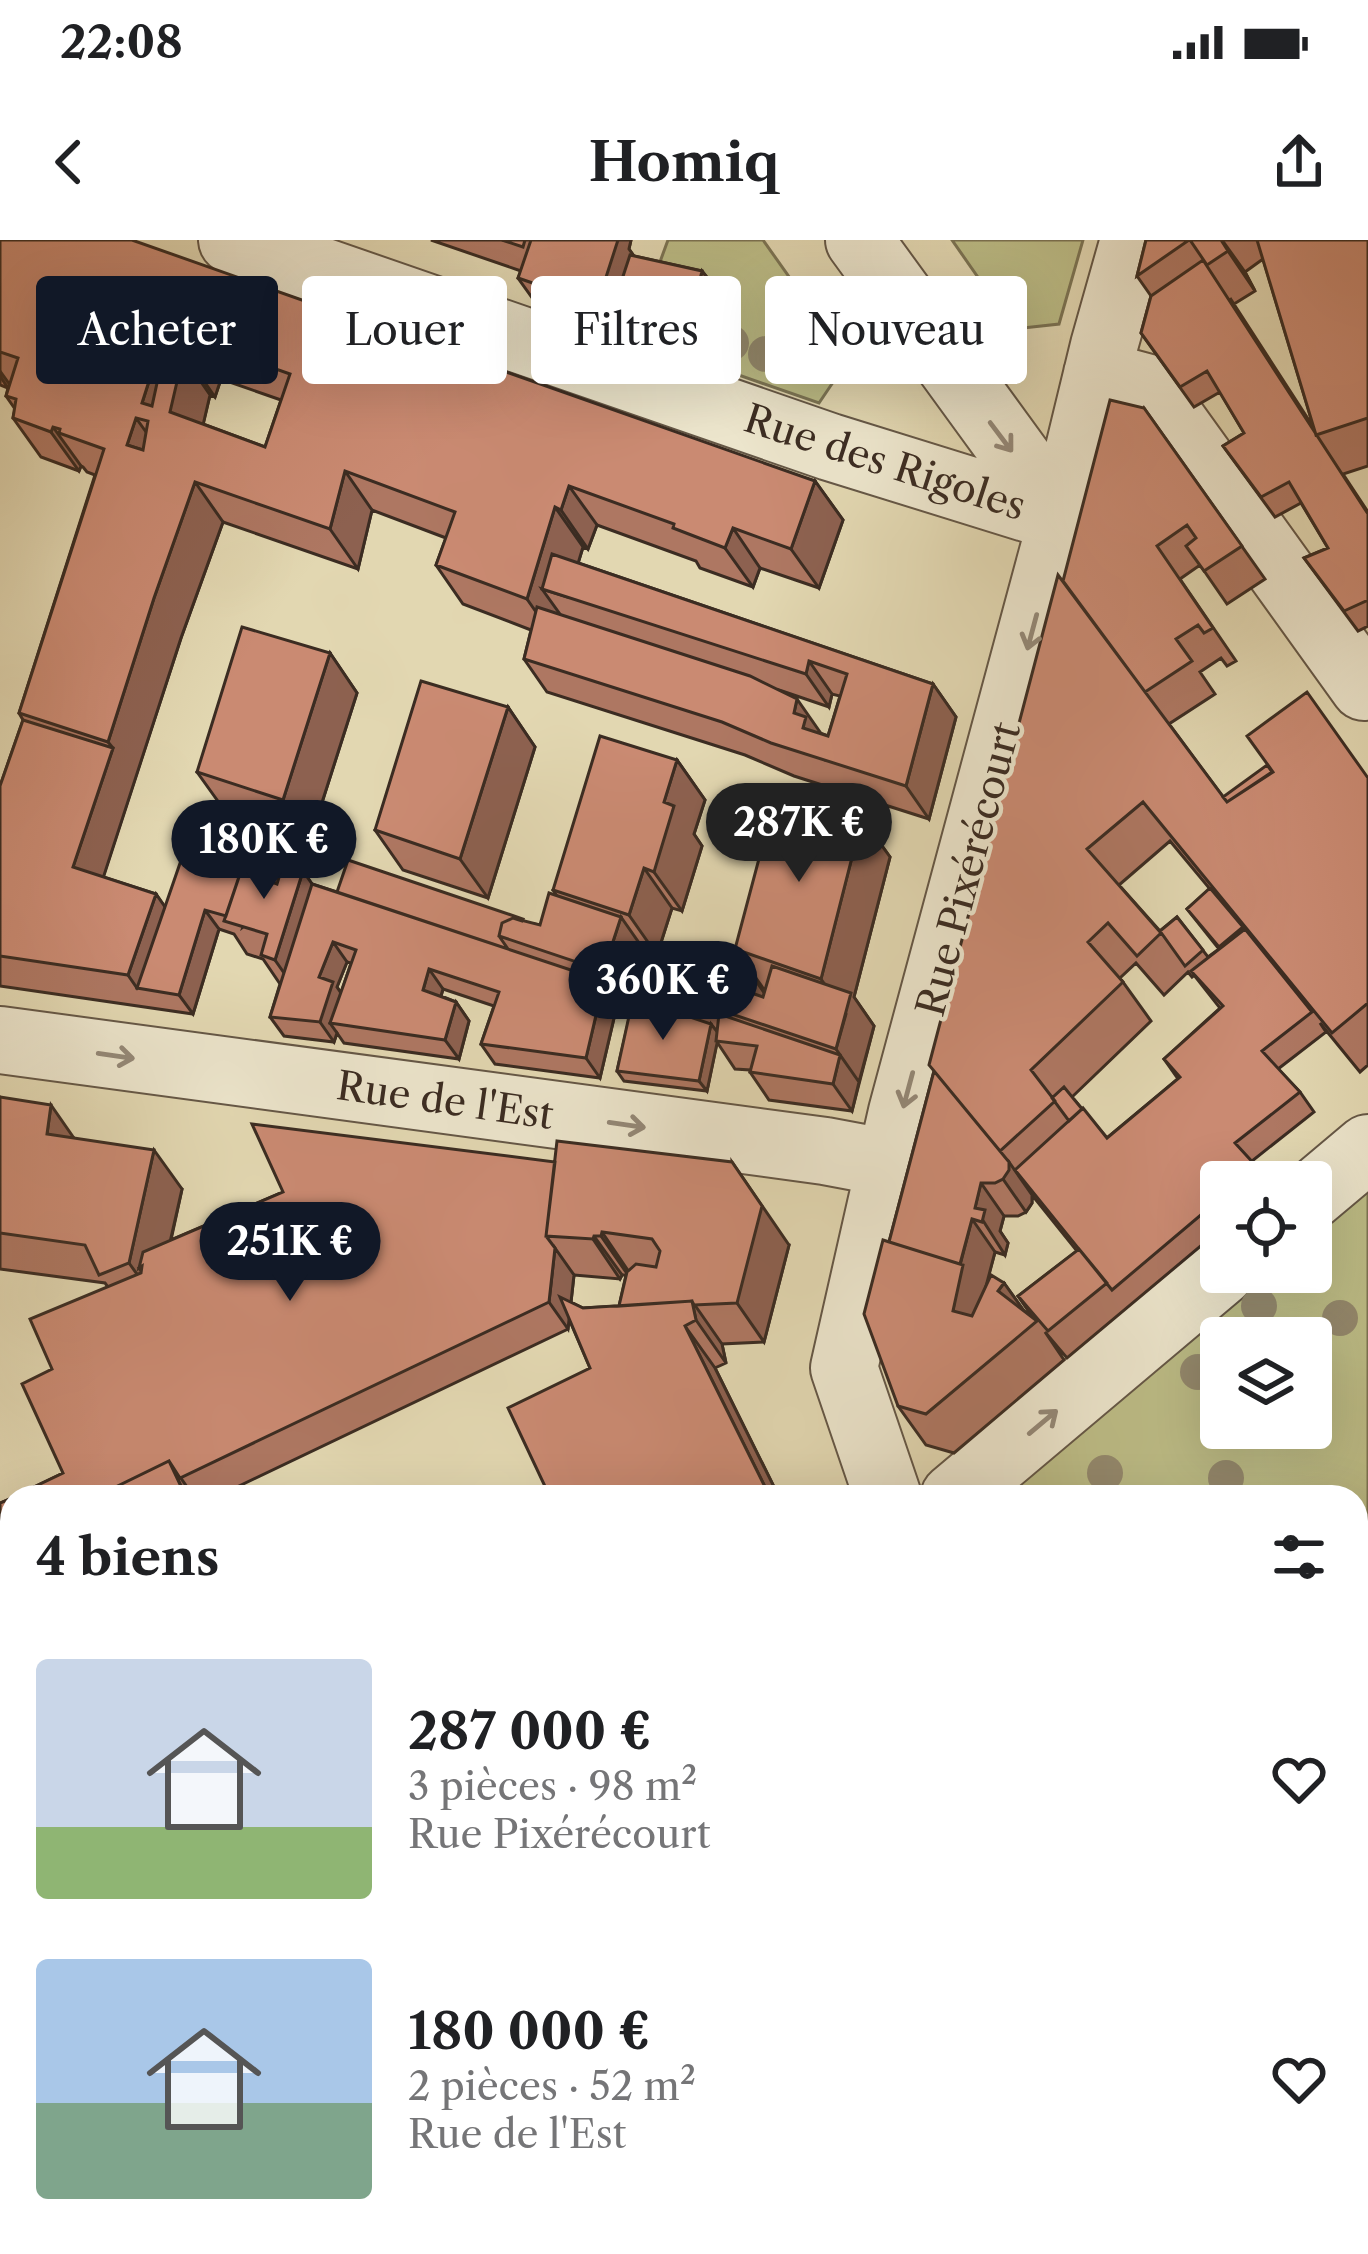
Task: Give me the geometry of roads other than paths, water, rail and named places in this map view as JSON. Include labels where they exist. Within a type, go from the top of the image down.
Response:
[{"type":"street","name":"Rue des Rigoles","points":[[232,240],[830,447],[1062,519]]},
{"type":"street","points":[[859,240],[1062,519]]},
{"type":"street","name":"Rue Pixérécourt","points":[[884,1485],[844,1368],[889,1163],[1134,240]]},
{"type":"street","points":[[1097,374],[1149,388],[1364,687]]},
{"type":"street","name":"Rue de l'Est","points":[[0,1040],[889,1163]]},
{"type":"street","points":[[1332,1178],[1368,1148]]},
{"type":"street","points":[[968,1485],[1200,1290]]}]
